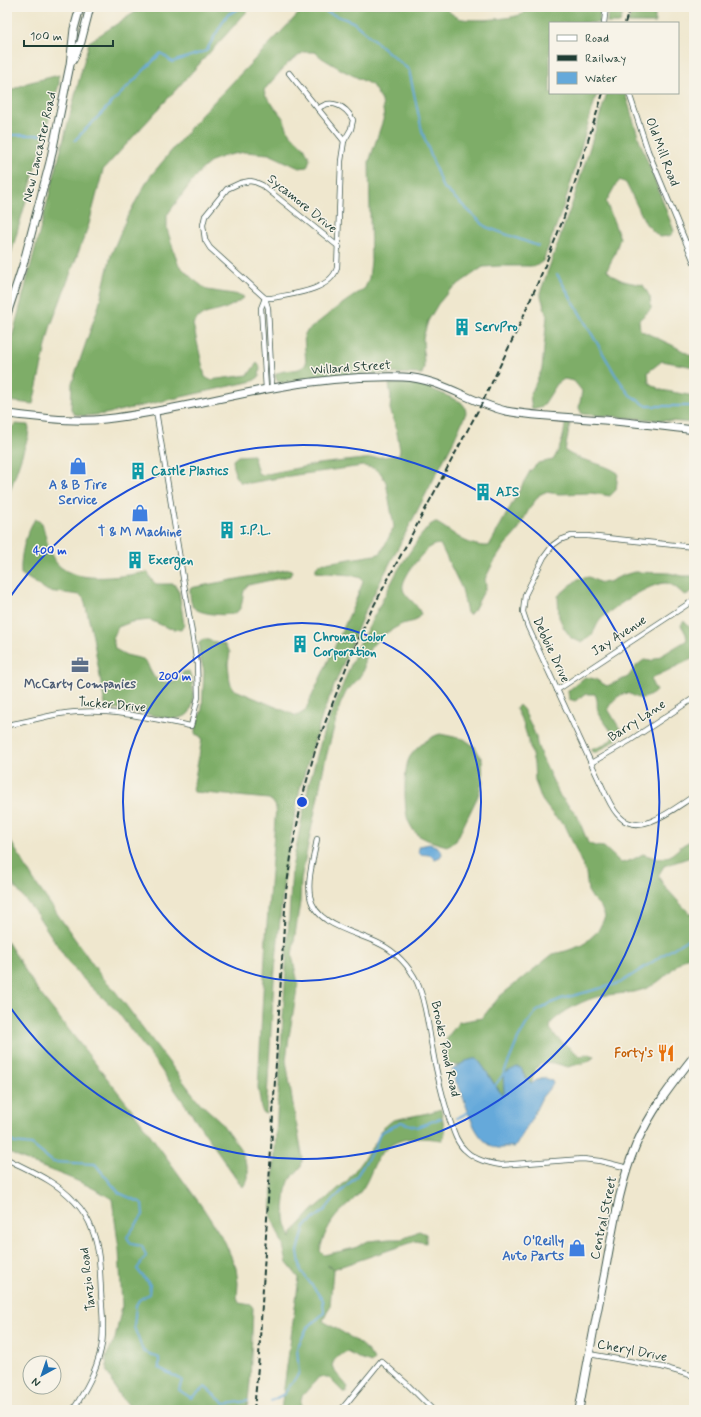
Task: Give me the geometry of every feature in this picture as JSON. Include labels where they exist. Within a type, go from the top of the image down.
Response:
[{"type":"main road","name":"New Lancaster Road","points":[[7,314],[42,194],[70,66],[74,29],[80,7]]},
{"type":"main road","points":[[70,66],[81,42],[90,7]]},
{"type":"main road","name":"Willard Street","points":[[7,414],[74,419],[103,419],[156,411],[269,389],[350,378],[403,377],[417,378],[442,386],[495,408],[518,413],[598,419],[694,430]]},
{"type":"main road","name":"Central Street","points":[[580,1408],[614,1221],[628,1168],[636,1144],[648,1120],[662,1097],[694,1056]]},
{"type":"street","points":[[604,22],[606,7]]},
{"type":"street","points":[[289,73],[344,141]]},
{"type":"street","points":[[694,73],[691,90],[694,106]]},
{"type":"street","name":"Old Mill Road","points":[[629,94],[648,151],[694,262]]},
{"type":"street","points":[[269,389],[268,308],[265,298],[306,291],[329,280],[338,268],[341,161],[344,141],[352,127],[353,120],[352,116],[342,107],[335,104],[324,105],[318,109]]},
{"type":"street","name":"Sycamore Drive","points":[[265,298],[212,250],[205,240],[203,225],[204,218],[228,189],[247,182],[259,183],[339,247]]},
{"type":"street","points":[[687,244],[694,241]]},
{"type":"street","name":"Tucker Drive","points":[[7,725],[51,715],[77,712],[117,714],[191,726],[198,697],[197,664],[156,411]]},
{"type":"street","name":"Debbie Drive","points":[[694,547],[582,536],[566,537],[553,545],[544,557],[527,589],[523,600],[523,612],[529,630],[591,763],[612,806],[620,818],[627,822],[641,824],[653,821],[694,796]]},
{"type":"street","name":"Jay Avenue","points":[[557,690],[694,600]]},
{"type":"street","name":"Barry Lane","points":[[591,763],[629,741],[694,698]]},
{"type":"street","name":"Brooks Pond Road","points":[[317,839],[309,889],[310,898],[314,907],[318,913],[330,922],[380,944],[392,952],[403,962],[417,982],[423,1000],[433,1058],[447,1110],[458,1141],[465,1150],[480,1160],[501,1165],[583,1159],[600,1161],[628,1168]]},
{"type":"street","name":"Tanzio Road","points":[[7,1159],[49,1180],[63,1190],[84,1214],[93,1231],[98,1251],[104,1332],[96,1368],[85,1391],[73,1410]]},
{"type":"street","name":"Cheryl Drive","points":[[589,1354],[662,1367],[694,1376]]},
{"type":"street","points":[[341,1410],[381,1361],[433,1410]]},
{"type":"green space","points":[[143,7],[251,7],[103,170],[89,224],[50,328],[33,404],[7,401],[7,357],[89,42]]},
{"type":"green space","points":[[305,7],[444,7],[459,18],[481,20],[501,19],[517,16],[525,12],[528,7],[601,7],[599,22],[549,22],[549,94],[597,94],[565,202],[543,261],[536,266],[483,267],[450,290],[438,304],[428,321],[423,338],[424,367],[422,374],[352,376],[281,383],[277,381],[275,375],[283,371],[299,369],[306,364],[304,336],[306,332],[365,288],[369,278],[371,261],[369,162],[384,117],[382,101],[372,85],[342,70],[315,52],[304,52],[288,63],[264,90],[265,95],[283,118],[289,133],[304,147],[310,159],[307,167],[299,168],[269,154],[245,152],[228,155],[213,160],[199,172],[167,215],[167,229],[178,264],[207,290],[240,295],[244,297],[227,308],[202,315],[193,324],[205,377],[210,380],[248,375],[257,363],[260,367],[259,377],[253,381],[105,414],[84,416],[74,414],[71,409],[72,383],[99,305],[111,255],[127,217],[149,178],[202,114]]},
{"type":"green space","points":[[608,7],[625,7],[620,22],[607,22]]},
{"type":"green space","points":[[633,7],[655,7],[655,22],[628,22]]},
{"type":"green space","points":[[59,75],[59,84],[7,268],[7,92],[27,83]]},
{"type":"green space","points":[[607,94],[625,94],[639,139],[674,231],[670,236],[659,237],[646,224],[626,183],[620,180],[606,202],[620,238],[607,270],[619,279],[643,285],[650,297],[651,309],[639,320],[640,330],[694,357],[694,367],[662,361],[648,372],[649,383],[661,390],[694,396],[694,423],[582,414],[579,408],[582,391],[574,381],[564,379],[557,384],[543,406],[532,409],[530,396],[542,369],[547,316],[540,293],[573,201]]},
{"type":"green space","points":[[412,383],[425,386],[461,402],[465,407],[466,413],[454,440],[364,613],[323,713],[300,788],[285,869],[274,980],[266,1114],[263,1113],[261,1107],[258,1087],[266,937],[276,807],[269,799],[194,792],[193,789],[202,739],[200,736],[195,734],[202,710],[204,671],[199,653],[199,643],[204,639],[224,644],[230,652],[228,664],[230,682],[233,689],[297,716],[305,711],[363,582],[361,578],[351,575],[316,572],[316,568],[319,564],[381,553],[394,527],[386,482],[380,472],[373,468],[363,466],[249,483],[240,482],[235,476],[233,460],[238,456],[253,455],[258,473],[262,475],[318,464],[399,455],[400,450],[396,427],[390,409],[391,397],[389,384]]},
{"type":"green space","points":[[570,423],[565,451],[578,458],[605,466],[618,473],[616,490],[610,496],[591,493],[559,494],[545,492],[539,495],[528,511],[517,532],[505,545],[492,565],[485,579],[486,587],[474,610],[469,615],[467,613],[462,589],[440,544],[430,547],[414,564],[403,584],[404,592],[417,606],[421,614],[415,621],[402,624],[381,636],[371,647],[364,660],[364,670],[346,692],[340,705],[325,761],[301,879],[300,902],[292,955],[298,983],[286,1060],[303,1158],[301,1167],[290,1179],[286,1190],[284,1209],[286,1224],[291,1238],[293,1232],[311,1212],[348,1180],[379,1137],[380,1131],[393,1120],[441,1109],[445,1133],[442,1140],[413,1138],[402,1140],[389,1146],[379,1156],[361,1192],[339,1213],[330,1226],[323,1241],[320,1251],[324,1255],[355,1248],[368,1241],[403,1239],[419,1231],[426,1234],[426,1243],[416,1241],[333,1269],[327,1265],[333,1270],[330,1306],[323,1321],[359,1343],[374,1360],[371,1363],[348,1352],[340,1355],[334,1360],[332,1366],[348,1387],[346,1392],[343,1392],[328,1377],[319,1377],[302,1396],[300,1403],[304,1410],[281,1410],[299,1278],[287,1263],[283,1245],[271,1216],[292,868],[309,784],[323,734],[358,647],[398,570],[419,538],[430,525],[435,522],[466,541],[481,546],[489,546],[530,471],[538,463],[553,460],[558,452],[564,434],[565,424]]},
{"type":"green space","points":[[15,424],[28,425],[29,429],[28,437],[7,500],[7,435]]},
{"type":"green space","points":[[35,519],[42,523],[53,558],[61,567],[71,573],[83,576],[111,577],[148,572],[151,579],[156,584],[174,584],[179,592],[184,625],[181,630],[168,628],[150,620],[131,622],[118,627],[113,638],[115,649],[126,655],[143,659],[147,663],[154,677],[161,682],[175,682],[183,672],[189,671],[193,686],[193,704],[188,714],[175,719],[109,708],[105,705],[93,637],[84,599],[80,595],[48,591],[21,574],[21,560],[24,545],[28,532]]},
{"type":"green space","points":[[290,569],[292,571],[290,576],[248,585],[244,591],[240,608],[234,613],[222,615],[201,612],[192,605],[190,588]]},
{"type":"green space","points":[[634,572],[669,573],[683,576],[694,576],[694,591],[684,595],[678,589],[666,583],[651,587],[641,591],[606,615],[588,638],[581,642],[572,639],[564,628],[559,617],[558,596],[578,579],[589,577],[601,583],[609,582]]},
{"type":"green space","points":[[684,621],[694,631],[694,658],[652,678],[651,681],[656,691],[650,695],[644,698],[637,698],[627,693],[620,695],[614,700],[608,709],[620,729],[621,734],[616,740],[597,752],[592,752],[591,750],[604,745],[612,739],[613,734],[599,714],[595,694],[586,694],[575,701],[569,699],[568,691],[585,677],[595,679],[607,686],[628,677],[636,666],[644,660],[651,661],[687,640],[686,634],[681,625]]},
{"type":"green space","points":[[519,705],[523,709],[531,725],[542,758],[560,796],[577,815],[588,843],[595,846],[604,847],[621,863],[632,860],[643,854],[658,859],[670,856],[683,845],[694,839],[694,856],[664,866],[658,876],[665,887],[689,913],[694,914],[694,953],[682,961],[659,981],[647,988],[596,997],[574,1006],[561,1014],[551,1023],[550,1029],[558,1039],[580,1056],[589,1054],[594,1056],[590,1061],[568,1067],[554,1063],[541,1064],[535,1069],[531,1084],[526,1079],[523,1071],[503,1074],[503,1095],[477,1059],[466,1061],[459,1065],[449,1065],[443,1058],[442,1053],[444,1044],[459,1022],[482,1018],[500,996],[553,954],[583,945],[598,931],[605,917],[601,907],[588,891],[586,873],[565,825],[554,816],[542,800],[535,781],[534,763],[527,736],[523,723],[516,709]]},
{"type":"green space","points":[[440,734],[464,739],[475,747],[482,760],[483,781],[477,798],[456,841],[447,846],[425,839],[414,831],[408,820],[405,800],[405,781],[410,757],[421,744]]},
{"type":"green space","points":[[7,835],[34,881],[101,976],[112,987],[200,1103],[219,1120],[239,1147],[248,1169],[248,1179],[243,1187],[157,1064],[116,1010],[88,984],[69,963],[38,916],[7,877]]},
{"type":"green space","points":[[7,941],[38,991],[133,1111],[203,1208],[225,1242],[236,1268],[238,1283],[237,1298],[239,1303],[251,1305],[253,1308],[250,1382],[247,1410],[133,1410],[117,1392],[107,1371],[106,1357],[115,1339],[122,1306],[119,1249],[112,1199],[74,1179],[33,1164],[7,1152]]},
{"type":"water","points":[[429,844],[439,848],[442,854],[440,857],[435,859],[430,855],[419,853],[418,851],[420,846]]},
{"type":"water","points":[[477,1059],[503,1095],[503,1074],[517,1067],[521,1068],[526,1079],[531,1084],[541,1078],[552,1081],[553,1084],[542,1097],[515,1147],[497,1148],[490,1145],[478,1134],[474,1126],[452,1073],[452,1070],[466,1061]]},
{"type":"waterway","points":[[75,140],[161,53],[172,62],[206,51],[227,15],[242,7]]},
{"type":"waterway","points":[[313,7],[353,22],[409,70],[422,131],[442,186],[486,227],[538,246]]},
{"type":"waterway","points":[[7,135],[43,135]]},
{"type":"waterway","points":[[557,274],[615,374],[630,395],[647,406],[694,406]]},
{"type":"waterway","points":[[494,1087],[504,1073],[518,1039],[536,1012],[561,999],[620,983],[694,935]]},
{"type":"waterway","points":[[457,1118],[469,1112]]},
{"type":"waterway","points":[[271,1401],[284,1394],[299,1373],[297,1348],[307,1328],[324,1313],[323,1300],[301,1271],[298,1251],[305,1226],[325,1210],[356,1177],[375,1147],[380,1133],[401,1122],[417,1127],[441,1118]]},
{"type":"waterway","points":[[7,1137],[14,1143],[32,1145],[53,1162],[95,1164],[119,1193],[142,1203],[143,1215],[127,1237],[131,1244],[142,1246],[146,1256],[137,1269],[150,1285],[149,1294],[139,1300],[136,1305],[134,1327],[143,1351],[159,1358],[159,1368],[182,1380],[179,1390],[191,1398],[205,1387],[225,1404],[248,1401]]},
{"type":"railway","points":[[625,22],[630,7]]},
{"type":"railway","points":[[254,1410],[259,1356],[286,891],[292,850],[303,795],[316,747],[346,668],[371,611],[482,403],[520,324],[544,268],[564,217],[603,94]]},
{"type":"place","name":"ServPro","points":[[462,327]]},
{"type":"place","name":"A & B Tire Service","points":[[78,466]]},
{"type":"place","name":"Castle Plastics","points":[[138,471]]},
{"type":"place","name":"AIS","points":[[483,492]]},
{"type":"place","name":"T & M Machine","points":[[140,513]]},
{"type":"place","name":"I.P.L.","points":[[227,530]]},
{"type":"place","name":"Exergen","points":[[135,560]]},
{"type":"place","name":"Chroma Color Corporation","points":[[300,644]]},
{"type":"place","name":"McCarty Companies","points":[[80,665]]},
{"type":"place","name":"Forty's","points":[[666,1053]]},
{"type":"place","name":"O'Reilly Auto Parts","points":[[577,1248]]}]
